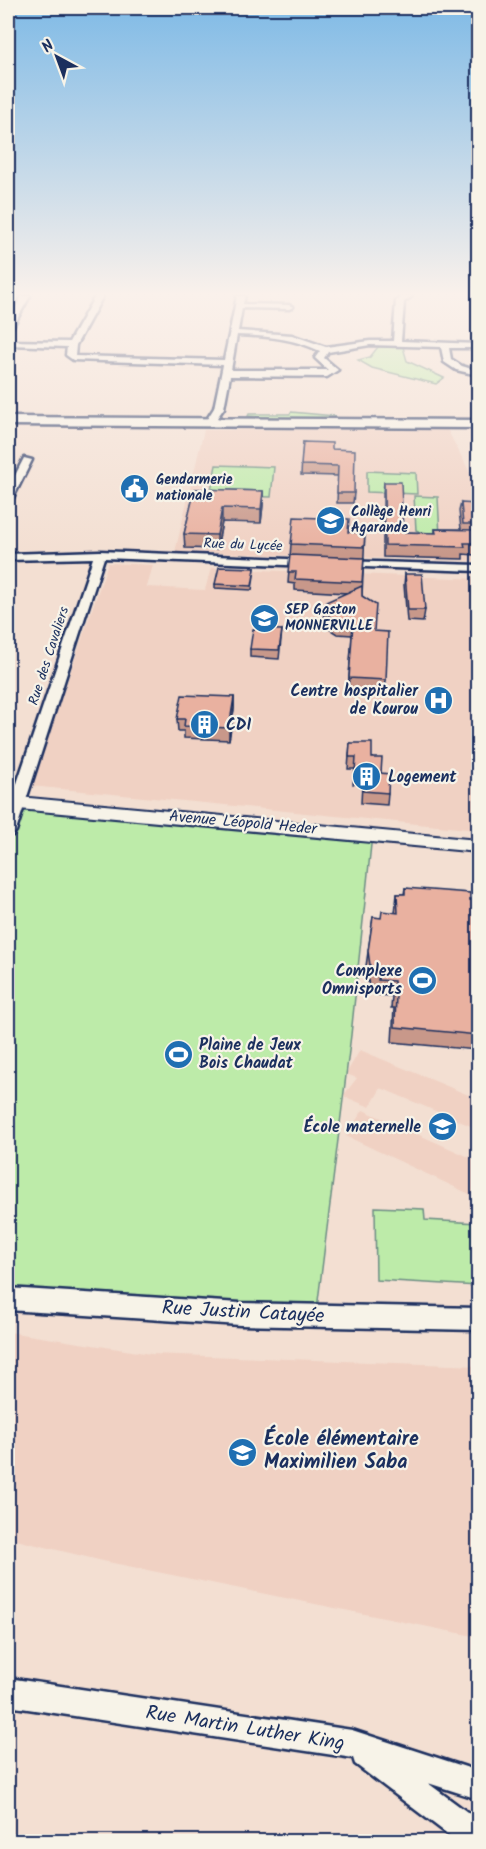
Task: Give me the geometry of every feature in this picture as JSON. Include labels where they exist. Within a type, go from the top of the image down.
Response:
[{"type":"main road","points":[[8,421],[478,424]]},
{"type":"street","points":[[212,421],[219,408],[224,382]]},
{"type":"street","points":[[8,498],[27,460]]},
{"type":"street","name":"Rue du Lycée","points":[[8,557],[100,554],[478,568]]},
{"type":"street","name":"Rue des Cavaliers","points":[[8,831],[13,802],[100,554]]},
{"type":"street","name":"Avenue Léopold Heder","points":[[13,802],[478,846]]},
{"type":"street","name":"Rue Justin Catayée","points":[[8,1299],[240,1314],[478,1319]]},
{"type":"street","name":"Rue Martin Luther King","points":[[8,1692],[352,1744],[478,1785]]},
{"type":"street","points":[[352,1744],[478,1838]]},
{"type":"shaded area","name":"Collège Henri Agarande","points":[[447,429],[478,488],[478,561],[175,552],[204,430]]},
{"type":"shaded area","points":[[108,563],[153,565],[147,587],[205,590],[211,568],[478,579],[478,830],[31,786]]},
{"type":"shaded area","points":[[360,1050],[478,1099],[478,1129],[381,1088],[370,1107],[343,1096],[357,1078],[346,1074]]},
{"type":"shaded area","points":[[363,1110],[478,1161],[478,1198],[346,1136]]},
{"type":"shaded area","name":"École élémentaire Maximilien Saba","points":[[8,1332],[151,1354],[478,1366],[478,1637],[103,1561],[8,1538]]},
{"type":"green space","points":[[291,412],[335,416],[340,420],[262,419],[248,416],[249,414],[290,414]]},
{"type":"green space","points":[[216,465],[274,467],[271,497],[210,495]]},
{"type":"green space","points":[[367,471],[416,473],[417,494],[367,492]]},
{"type":"green space","points":[[414,496],[438,497],[440,537],[431,537],[416,530]]},
{"type":"green space","name":"Plaine de Jeux Bois Chaudat","points":[[19,803],[372,835],[351,1035],[316,1317],[8,1299],[8,831]]},
{"type":"green space","points":[[375,1207],[424,1209],[425,1220],[478,1223],[478,1286],[376,1280]]},
{"type":"building","points":[[303,442],[332,443],[332,449],[355,450],[354,493],[337,493],[338,466],[301,465]]},
{"type":"building","points":[[384,482],[401,482],[403,532],[436,533],[435,529],[474,530],[477,543],[464,543],[465,547],[385,545]]},
{"type":"building","points":[[195,489],[263,491],[261,509],[222,508],[217,535],[184,534]]},
{"type":"building","points":[[461,503],[477,504],[478,524],[463,524]]},
{"type":"building","points":[[294,517],[349,519],[348,532],[365,533],[364,547],[291,544]]},
{"type":"building","points":[[290,555],[364,558],[362,582],[295,579],[296,572],[288,572]]},
{"type":"building","points":[[219,567],[255,568],[252,586],[215,584]]},
{"type":"building","points":[[405,574],[422,574],[425,610],[408,610]]},
{"type":"building","points":[[362,586],[362,596],[376,605],[374,631],[388,632],[386,680],[349,678],[353,623],[338,622],[324,613],[326,602]]},
{"type":"building","points":[[253,629],[282,630],[279,650],[250,649]]},
{"type":"building","points":[[182,695],[234,697],[229,728],[184,726],[185,719],[177,719]]},
{"type":"building","points":[[350,743],[372,743],[372,758],[382,758],[381,773],[389,774],[388,793],[363,791],[363,772],[355,772],[356,757],[349,757]]},
{"type":"building","name":"Complexe Omnisports","points":[[405,888],[470,893],[470,900],[478,901],[478,1035],[395,1027],[394,981],[378,980],[379,973],[371,972],[368,951],[373,917],[381,918],[382,911],[398,913],[397,894],[405,894]]},
{"type":"place","name":"Gendarmerie nationale","points":[[135,488]]},
{"type":"place","name":"Collège Henri Agarande","points":[[330,520]]},
{"type":"place","name":"SEP Gaston MONNERVILLE","points":[[264,618]]},
{"type":"place","name":"Centre hospitalier de Kourou","points":[[439,700]]},
{"type":"place","name":"CDI","points":[[205,725]]},
{"type":"place","name":"Logement","points":[[367,777]]},
{"type":"place","name":"Complexe Omnisports","points":[[423,980]]},
{"type":"place","name":"Plaine de Jeux Bois Chaudat","points":[[178,1054]]},
{"type":"place","name":"École maternelle","points":[[442,1127]]},
{"type":"place","name":"École élémentaire Maximilien Saba","points":[[243,1452]]}]
